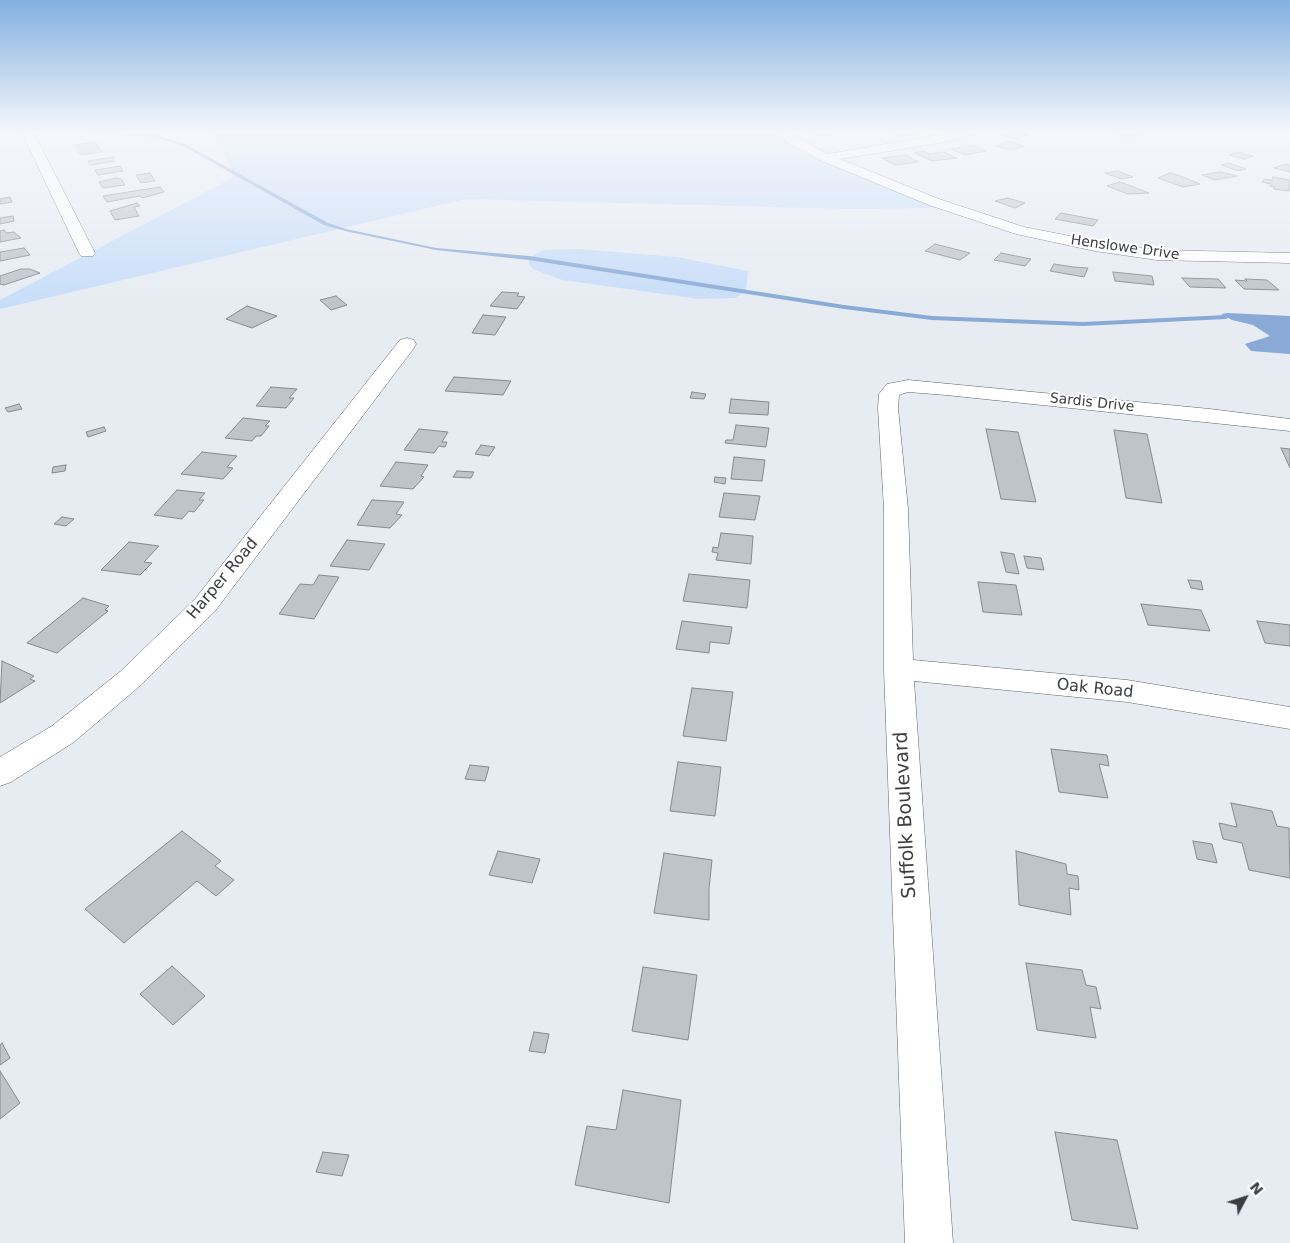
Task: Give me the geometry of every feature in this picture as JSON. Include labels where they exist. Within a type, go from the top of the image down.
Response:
[{"type":"street","points":[[56,189],[87,252]]},
{"type":"street","name":"Henslowe Drive","points":[[903,189],[963,213],[1044,236],[1123,251],[1187,257],[1290,258]]},
{"type":"street","name":"Harper Road","points":[[0,773],[63,734],[131,678],[205,605],[407,344]]},
{"type":"street","name":"Sardis Drive","points":[[894,388],[908,386],[946,389],[1210,415],[1290,426]]},
{"type":"street","name":"Suffolk Boulevard","points":[[894,388],[889,394],[888,408],[896,509],[899,669],[929,1243]]},
{"type":"street","name":"Oak Road","points":[[899,669],[1127,691],[1290,718]]},
{"type":"shaded area","points":[[211,189],[892,189],[940,208],[852,209],[466,199],[0,309],[0,300]]},
{"type":"shaded area","points":[[579,249],[677,257],[748,271],[746,291],[735,298],[699,299],[562,280],[533,269],[529,264],[529,258],[543,250]]},
{"type":"water","points":[[1221,314],[1290,316],[1290,354],[1251,351],[1245,344],[1270,336],[1253,325],[1232,320]]},
{"type":"building","points":[[147,189],[162,189],[164,192],[142,198],[140,196],[107,202],[103,196]]},
{"type":"building","points":[[1115,189],[1139,189],[1149,193],[1128,194]]},
{"type":"building","points":[[10,197],[12,202],[0,204],[0,199]]},
{"type":"building","points":[[1008,198],[1025,203],[1015,208],[995,201]]},
{"type":"building","points":[[137,203],[140,206],[134,207],[139,216],[115,220],[110,211]]},
{"type":"building","points":[[1061,213],[1098,220],[1093,226],[1055,219]]},
{"type":"building","points":[[13,216],[14,221],[0,224],[0,218]]},
{"type":"building","points":[[4,230],[6,233],[14,232],[21,238],[0,242],[0,231]]},
{"type":"building","points":[[935,244],[970,253],[960,260],[925,251]]},
{"type":"building","points":[[24,248],[30,255],[0,261],[0,252]]},
{"type":"building","points":[[1001,253],[1031,259],[1025,266],[994,260]]},
{"type":"building","points":[[1054,264],[1088,268],[1084,277],[1050,271]]},
{"type":"building","points":[[21,269],[30,269],[40,273],[4,285],[0,284],[0,276]]},
{"type":"building","points":[[1113,272],[1152,276],[1154,285],[1115,281]]},
{"type":"building","points":[[1182,278],[1218,279],[1226,288],[1190,287]]},
{"type":"building","points":[[1245,279],[1267,280],[1279,290],[1244,289],[1235,280],[1247,281]]},
{"type":"building","points":[[502,292],[519,293],[517,296],[525,297],[517,309],[490,306]]},
{"type":"building","points":[[336,296],[347,305],[331,310],[320,300]]},
{"type":"building","points":[[247,306],[277,316],[252,328],[226,319]]},
{"type":"building","points":[[483,315],[506,317],[495,335],[472,333]]},
{"type":"building","points":[[454,377],[511,381],[503,395],[445,391]]},
{"type":"building","points":[[271,387],[297,389],[289,398],[294,398],[286,408],[256,406]]},
{"type":"building","points":[[692,392],[706,394],[704,399],[690,398]]},
{"type":"building","points":[[731,399],[769,402],[768,415],[729,413]]},
{"type":"building","points":[[19,404],[22,409],[8,412],[5,408]]},
{"type":"building","points":[[243,418],[270,421],[265,426],[269,426],[261,436],[256,436],[252,441],[225,438]]},
{"type":"building","points":[[736,425],[769,428],[766,447],[725,443],[726,440],[733,440]]},
{"type":"building","points":[[104,427],[106,431],[88,437],[86,432]]},
{"type":"building","points":[[419,429],[448,432],[442,442],[447,442],[445,447],[439,446],[434,453],[404,450]]},
{"type":"building","points":[[986,429],[1018,432],[1036,502],[1001,499]]},
{"type":"building","points":[[1114,430],[1147,434],[1162,503],[1126,498]]},
{"type":"building","points":[[481,445],[495,447],[489,456],[475,454]]},
{"type":"building","points":[[1281,448],[1290,449],[1290,468]]},
{"type":"building","points":[[202,452],[237,456],[227,467],[233,468],[223,479],[181,474]]},
{"type":"building","points":[[734,457],[765,460],[762,481],[731,479]]},
{"type":"building","points":[[396,462],[428,465],[421,476],[424,477],[413,489],[380,486]]},
{"type":"building","points":[[66,465],[65,471],[52,473],[53,467]]},
{"type":"building","points":[[457,471],[474,472],[471,478],[453,477]]},
{"type":"building","points":[[715,477],[726,478],[725,484],[714,482]]},
{"type":"building","points":[[177,490],[205,493],[199,500],[204,500],[194,512],[189,511],[182,519],[154,515]]},
{"type":"building","points":[[724,493],[760,496],[755,520],[719,517]]},
{"type":"building","points":[[372,500],[404,502],[396,514],[402,515],[390,528],[357,525]]},
{"type":"building","points":[[62,517],[74,519],[66,526],[54,524]]},
{"type":"building","points":[[721,533],[753,536],[751,564],[716,560],[718,553],[712,552],[713,547],[718,548]]},
{"type":"building","points":[[347,540],[385,544],[369,570],[330,566]]},
{"type":"building","points":[[129,542],[159,546],[144,562],[152,563],[140,575],[101,570]]},
{"type":"building","points":[[1001,552],[1014,554],[1019,574],[1006,572]]},
{"type":"building","points":[[1024,556],[1041,558],[1044,570],[1027,568]]},
{"type":"building","points":[[689,574],[750,580],[747,608],[683,601]]},
{"type":"building","points":[[319,575],[339,577],[314,619],[279,614],[300,584],[313,585]]},
{"type":"building","points":[[1188,580],[1201,581],[1203,590],[1191,588]]},
{"type":"building","points":[[978,582],[1016,585],[1022,615],[983,612]]},
{"type":"building","points":[[83,598],[109,606],[105,610],[108,611],[57,653],[27,643]]},
{"type":"building","points":[[1141,604],[1201,610],[1210,631],[1148,625]]},
{"type":"building","points":[[682,621],[732,627],[729,644],[710,642],[709,653],[676,649]]},
{"type":"building","points":[[1257,621],[1290,625],[1290,646],[1265,643]]},
{"type":"building","points":[[2,661],[34,676],[30,679],[35,681],[0,703]]},
{"type":"building","points":[[692,688],[733,692],[726,741],[683,736]]},
{"type":"building","points":[[1051,749],[1107,755],[1109,766],[1099,764],[1108,798],[1059,792]]},
{"type":"building","points":[[678,762],[721,767],[715,816],[670,811]]},
{"type":"building","points":[[470,765],[489,767],[485,781],[465,779]]},
{"type":"building","points":[[1231,803],[1272,811],[1277,826],[1289,828],[1290,878],[1249,870],[1242,843],[1223,839],[1219,823],[1237,827]]},
{"type":"building","points":[[182,831],[221,861],[215,866],[234,880],[216,896],[197,881],[124,943],[85,909]]},
{"type":"building","points":[[1193,841],[1212,844],[1217,863],[1197,859]]},
{"type":"building","points":[[498,851],[540,859],[532,883],[489,875]]},
{"type":"building","points":[[1016,851],[1066,864],[1067,874],[1078,876],[1079,890],[1069,888],[1071,915],[1019,905]]},
{"type":"building","points":[[664,853],[712,860],[709,889],[709,920],[654,913]]},
{"type":"building","points":[[1026,963],[1082,970],[1086,985],[1096,987],[1101,1009],[1090,1007],[1096,1038],[1037,1030]]},
{"type":"building","points":[[172,966],[205,996],[173,1025],[140,994]]},
{"type":"building","points":[[643,967],[697,975],[688,1040],[632,1031]]},
{"type":"building","points":[[534,1032],[549,1034],[545,1053],[529,1051]]},
{"type":"building","points":[[2,1043],[10,1058],[0,1065],[0,1045]]},
{"type":"building","points":[[0,1071],[20,1103],[0,1119]]},
{"type":"building","points":[[623,1090],[681,1100],[669,1203],[575,1185],[587,1126],[616,1130]]},
{"type":"building","points":[[1055,1132],[1117,1140],[1138,1229],[1072,1220]]},
{"type":"building","points":[[323,1152],[349,1155],[342,1176],[316,1172]]},
{"type":"waterway","points":[[263,189],[326,224],[345,230],[436,249],[529,258],[844,307],[932,318],[1083,324],[1226,317]]}]
